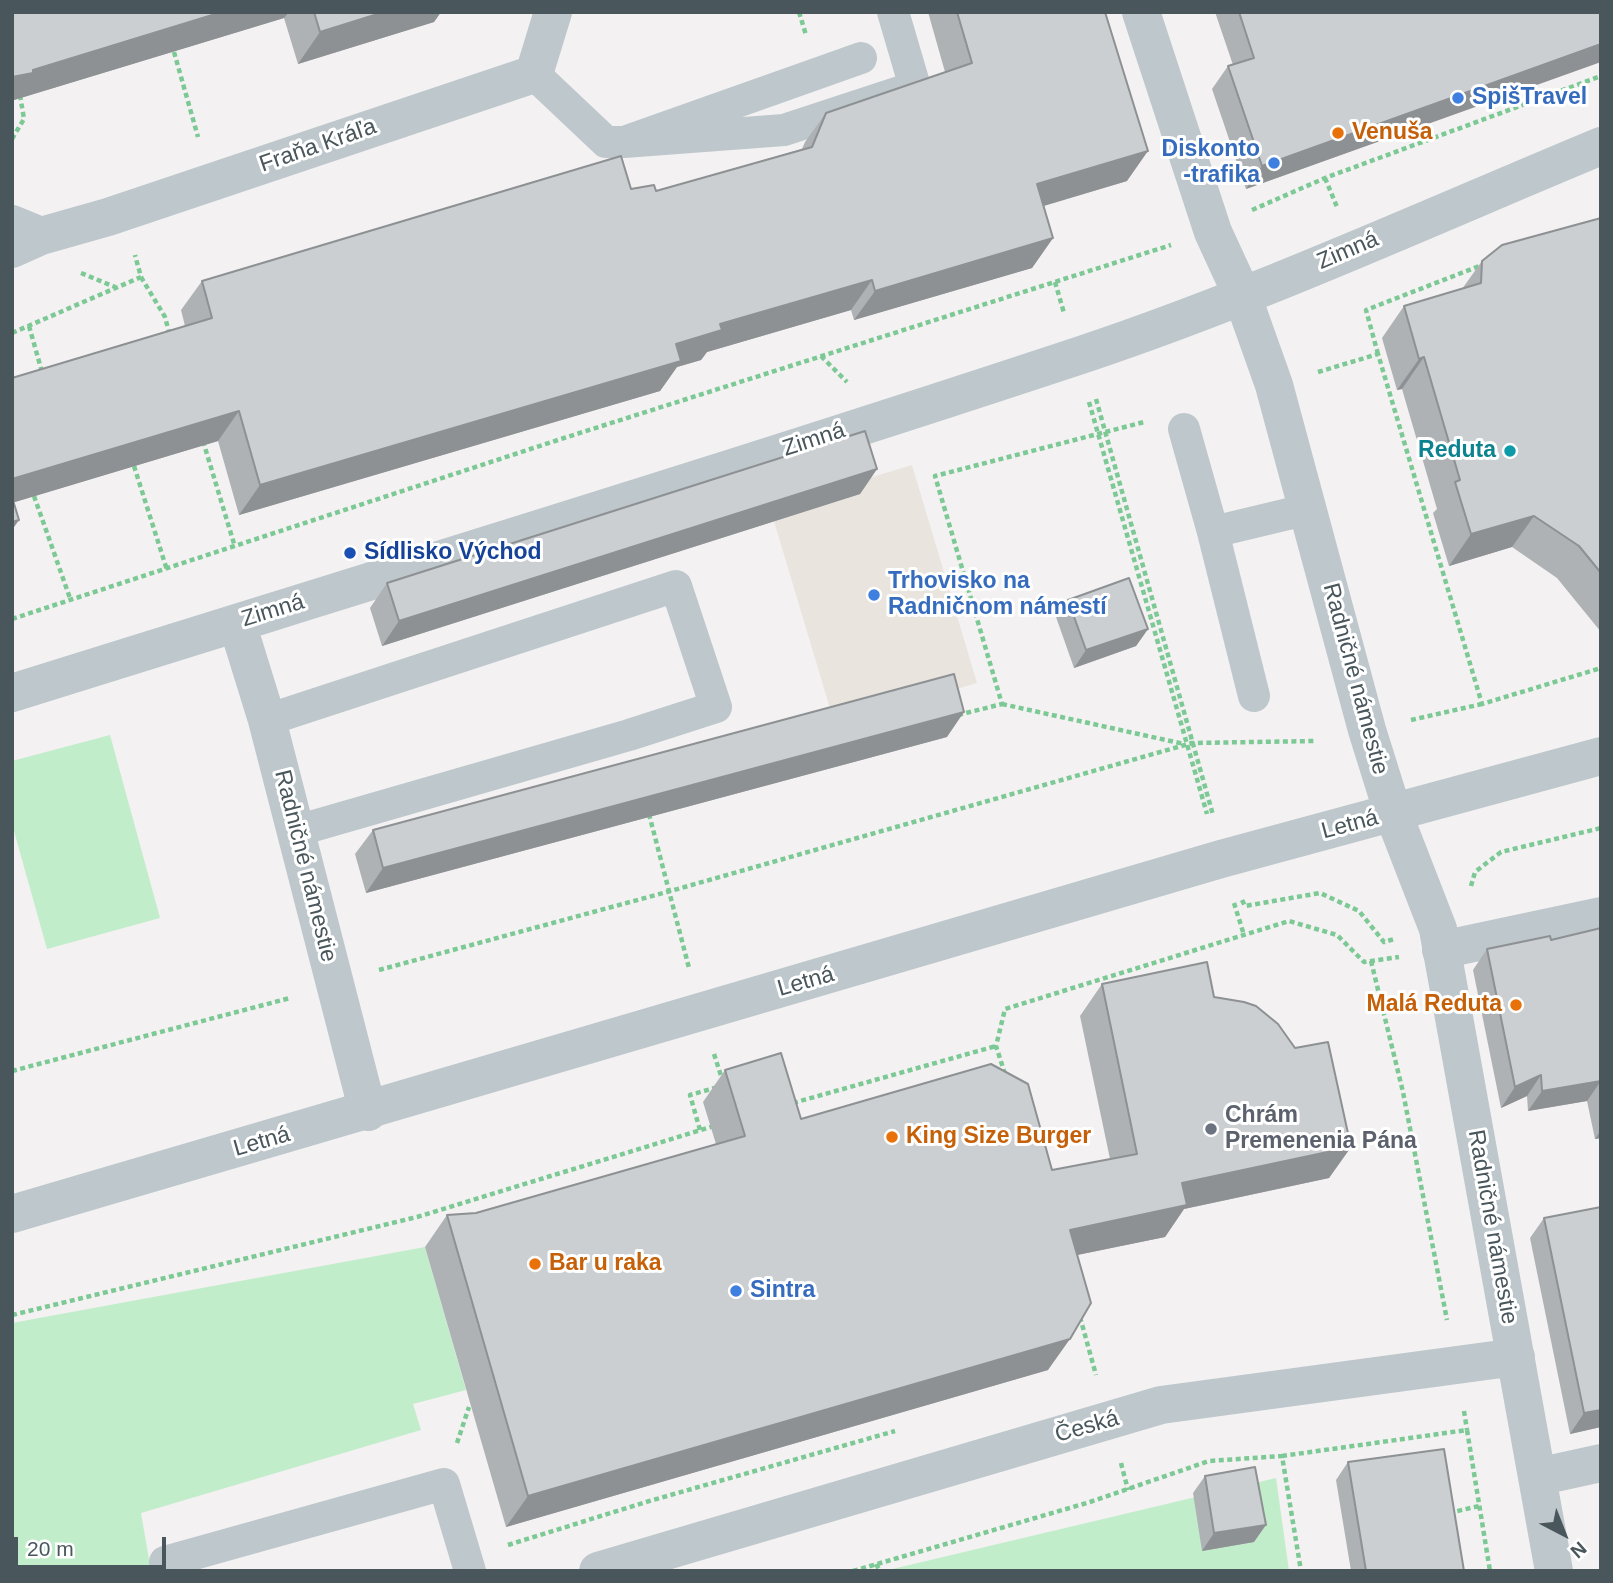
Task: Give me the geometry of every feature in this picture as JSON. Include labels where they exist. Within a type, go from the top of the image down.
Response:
[{"type":"street","points":[[534,74],[553,12]]},
{"type":"street","name":"Radničné námestie","points":[[1141,12],[1213,232],[1242,295],[1275,385],[1367,730],[1393,813],[1440,939],[1554,1571]]},
{"type":"street","name":"Fraňa Kráľa","points":[[22,236],[123,212],[534,74]]},
{"type":"street","name":"Zimná","points":[[12,693],[1080,355],[1242,295],[1601,146]]},
{"type":"street","name":"Radničné námestie","points":[[237,623],[267,720],[369,1111]]},
{"type":"street","name":"Letná","points":[[12,1214],[1226,858],[1601,756]]},
{"type":"street","points":[[1440,939],[1601,916]]},
{"type":"street","name":"Česká","points":[[598,1571],[666,1560],[1161,1405],[1516,1357]]},
{"type":"street","points":[[1538,1476],[1601,1464]]},
{"type":"lane","points":[[534,74],[606,142],[784,130],[915,87],[893,12]]},
{"type":"lane","points":[[624,142],[861,58]]},
{"type":"lane","points":[[1184,429],[1254,696]]},
{"type":"lane","points":[[1213,532],[1309,509]]},
{"type":"lane","points":[[267,720],[676,586],[716,707],[629,735],[296,831]]},
{"type":"lane","points":[[168,1571],[165,1562],[444,1484],[468,1564]]},
{"type":"path","points":[[174,52],[211,182]]},
{"type":"path","points":[[12,620],[564,438],[1213,232],[1242,214],[1325,178],[1601,76]]},
{"type":"path","points":[[12,139],[24,119],[20,93]]},
{"type":"path","points":[[123,212],[141,277],[165,317],[173,342]]},
{"type":"path","points":[[1482,704],[1366,310],[1485,264]]},
{"type":"path","points":[[12,333],[141,277]]},
{"type":"path","points":[[1055,282],[1105,433],[1226,858],[1245,906],[1320,893],[1359,911],[1384,942],[1440,939]]},
{"type":"path","points":[[29,326],[44,378]]},
{"type":"path","points":[[1275,385],[1378,354]]},
{"type":"path","points":[[1080,355],[1097,435],[1185,745]]},
{"type":"path","points":[[1002,704],[935,476],[1144,422]]},
{"type":"path","points":[[200,432],[235,547]]},
{"type":"path","points":[[134,466],[167,570]]},
{"type":"path","points":[[34,496],[71,601]]},
{"type":"path","points":[[1403,722],[1482,704],[1601,668]]},
{"type":"path","points":[[949,718],[1002,704],[1185,745]]},
{"type":"path","points":[[12,1071],[335,986],[365,974],[667,892],[1192,743],[1316,741]]},
{"type":"path","points":[[648,811],[667,892],[724,1085],[690,1095],[700,1130]]},
{"type":"path","points":[[1008,1086],[996,1046],[1005,1009],[1289,921],[1337,935],[1364,962],[1371,961],[1440,939],[1466,921],[1469,892],[1475,872],[1502,852],[1601,828]]},
{"type":"path","points":[[1371,961],[1403,1091],[1456,1365],[1490,1571]]},
{"type":"path","points":[[785,1105],[996,1046]]},
{"type":"path","points":[[12,1315],[417,1217],[724,1123]]},
{"type":"path","points":[[1077,1309],[1097,1374],[1084,1378]]},
{"type":"path","points":[[853,1571],[877,1569],[1090,1502],[1209,1461],[1282,1456],[1467,1430]]},
{"type":"path","points":[[468,1564],[646,1502],[898,1431]]},
{"type":"path","points":[[1282,1456],[1301,1571]]},
{"type":"path","points":[[1440,1514],[1479,1506]]},
{"type":"shaded area","name":"Trhovisko na Radničnom námestí","points":[[912,465],[977,683],[835,725],[770,508]]},
{"type":"green space","points":[[110,735],[160,918],[47,949],[12,824],[12,761]]},
{"type":"green space","points":[[425,1247],[466,1390],[413,1404],[421,1430],[141,1513],[151,1571],[12,1571],[12,1323]]},
{"type":"green space","points":[[1276,1478],[1289,1571],[884,1571]]},
{"type":"building","points":[[12,12],[222,12],[33,70],[33,73],[12,77]]},
{"type":"building","points":[[314,12],[384,12],[320,32]]},
{"type":"building","points":[[957,12],[1105,12],[1148,151],[1037,184],[1053,238],[875,291],[872,280],[720,324],[722,330],[676,344],[681,361],[260,485],[239,411],[12,479],[12,378],[212,318],[202,281],[621,156],[631,189],[654,185],[656,191],[812,147],[826,113],[972,63]]},
{"type":"building","points":[[1239,12],[1601,12],[1601,44],[1262,166],[1228,66],[1254,58]]},
{"type":"building","name":"Reduta","points":[[1601,218],[1601,573],[1579,546],[1534,516],[1471,534],[1455,482],[1460,480],[1424,357],[1419,359],[1404,306],[1481,283],[1482,261],[1502,245]]},
{"type":"building","points":[[865,431],[877,469],[399,621],[387,583]]},
{"type":"building","points":[[12,497],[19,520],[12,522]]},
{"type":"building","points":[[1129,578],[1148,629],[1086,650],[1068,600]]},
{"type":"building","points":[[954,674],[964,712],[383,868],[373,830]]},
{"type":"building","points":[[1601,928],[1601,1081],[1542,1091],[1541,1075],[1515,1087],[1487,949],[1550,936],[1551,940]]},
{"type":"building","points":[[1207,962],[1214,997],[1256,1006],[1278,1024],[1295,1048],[1328,1042],[1351,1147],[1182,1183],[1187,1205],[1070,1230],[1091,1303],[1070,1339],[528,1496],[447,1215],[476,1213],[745,1136],[725,1070],[781,1053],[801,1119],[991,1064],[1028,1084],[1052,1170],[1137,1154],[1102,984]]},
{"type":"building","points":[[1601,1207],[1601,1410],[1584,1413],[1544,1218]]},
{"type":"building","points":[[1444,1449],[1464,1571],[1366,1571],[1348,1462]]},
{"type":"building","points":[[1255,1467],[1266,1525],[1214,1533],[1205,1476]]},
{"type":"place","name":"SpišTravel","points":[[1458,98]]},
{"type":"place","name":"Venuša","points":[[1338,133]]},
{"type":"place","name":"Diskonto -trafika","points":[[1274,163]]},
{"type":"place","name":"Reduta","points":[[1510,451]]},
{"type":"place","name":"Sídlisko Východ","points":[[350,553]]},
{"type":"place","name":"Trhovisko na Radničnom námestí","points":[[874,595]]},
{"type":"place","name":"Malá Reduta","points":[[1516,1005]]},
{"type":"place","name":"Chrám Premenenia Pána","points":[[1211,1129]]},
{"type":"place","name":"King Size Burger","points":[[892,1137]]},
{"type":"place","name":"Bar u raka","points":[[535,1264]]},
{"type":"place","name":"Sintra","points":[[736,1291]]}]
